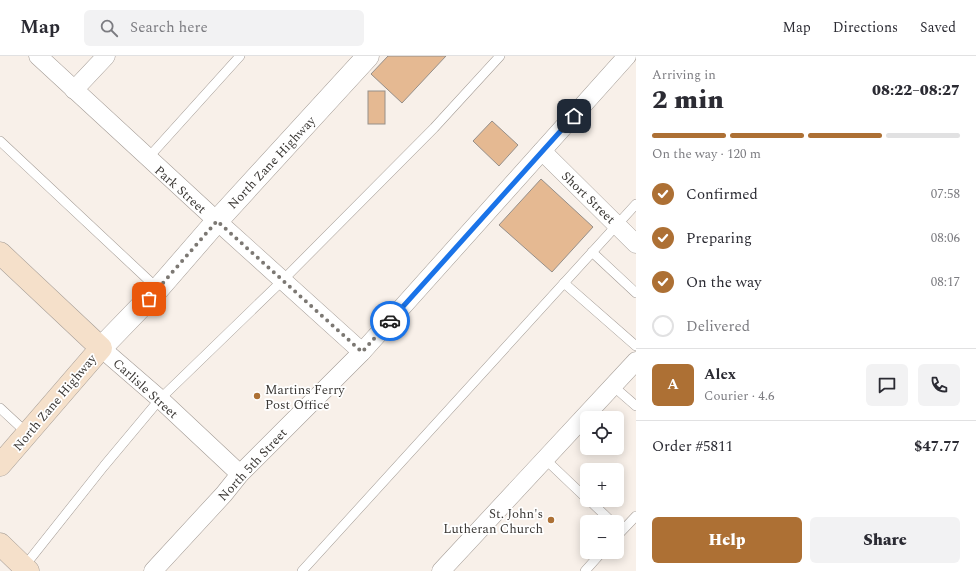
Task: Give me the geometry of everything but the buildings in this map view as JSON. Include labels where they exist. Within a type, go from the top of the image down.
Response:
[{"type":"main road","name":"Carlisle Street","points":[[0,253],[101,348]]},
{"type":"main road","name":"North Zane Highway","points":[[0,465],[101,348]]},
{"type":"main road","points":[[0,544],[24,570]]},
{"type":"street","name":"Park Street","points":[[38,56],[362,352]]},
{"type":"street","points":[[74,90],[106,56]]},
{"type":"street","name":"North Zane Highway","points":[[101,348],[158,289],[217,221],[368,56]]},
{"type":"street","name":"North 5th Street","points":[[153,571],[224,494],[240,474],[362,352],[626,56]]},
{"type":"street","name":"Short Street","points":[[542,151],[636,244]]},
{"type":"street","name":"Carlisle Street","points":[[101,348],[160,399],[240,474]]},
{"type":"street","points":[[441,571],[636,361]]},
{"type":"lane","points":[[148,158],[240,56]]},
{"type":"lane","points":[[24,570],[104,466],[160,399],[283,280],[434,128],[500,56]]},
{"type":"lane","points":[[0,141],[158,289]]},
{"type":"lane","points":[[302,571],[636,204]]},
{"type":"lane","points":[[592,252],[636,293]]},
{"type":"lane","points":[[564,283],[636,346]]},
{"type":"lane","points":[[613,386],[636,406]]},
{"type":"lane","points":[[0,408],[28,434]]},
{"type":"lane","points":[[545,459],[580,492]]},
{"type":"lane","points":[[596,507],[605,515]]},
{"type":"lane","points":[[624,527],[636,516]]},
{"type":"lane","points":[[585,571],[596,559]]},
{"type":"way so far","points":[[149,299],[217,221],[362,352],[390,321]]},
{"type":"place","name":"Martins Ferry Post Office","points":[[257,396]]},
{"type":"place","name":"St. John's Lutheran Church","points":[[551,520]]},
{"type":"route","points":[[390,321],[574,116]]}]
